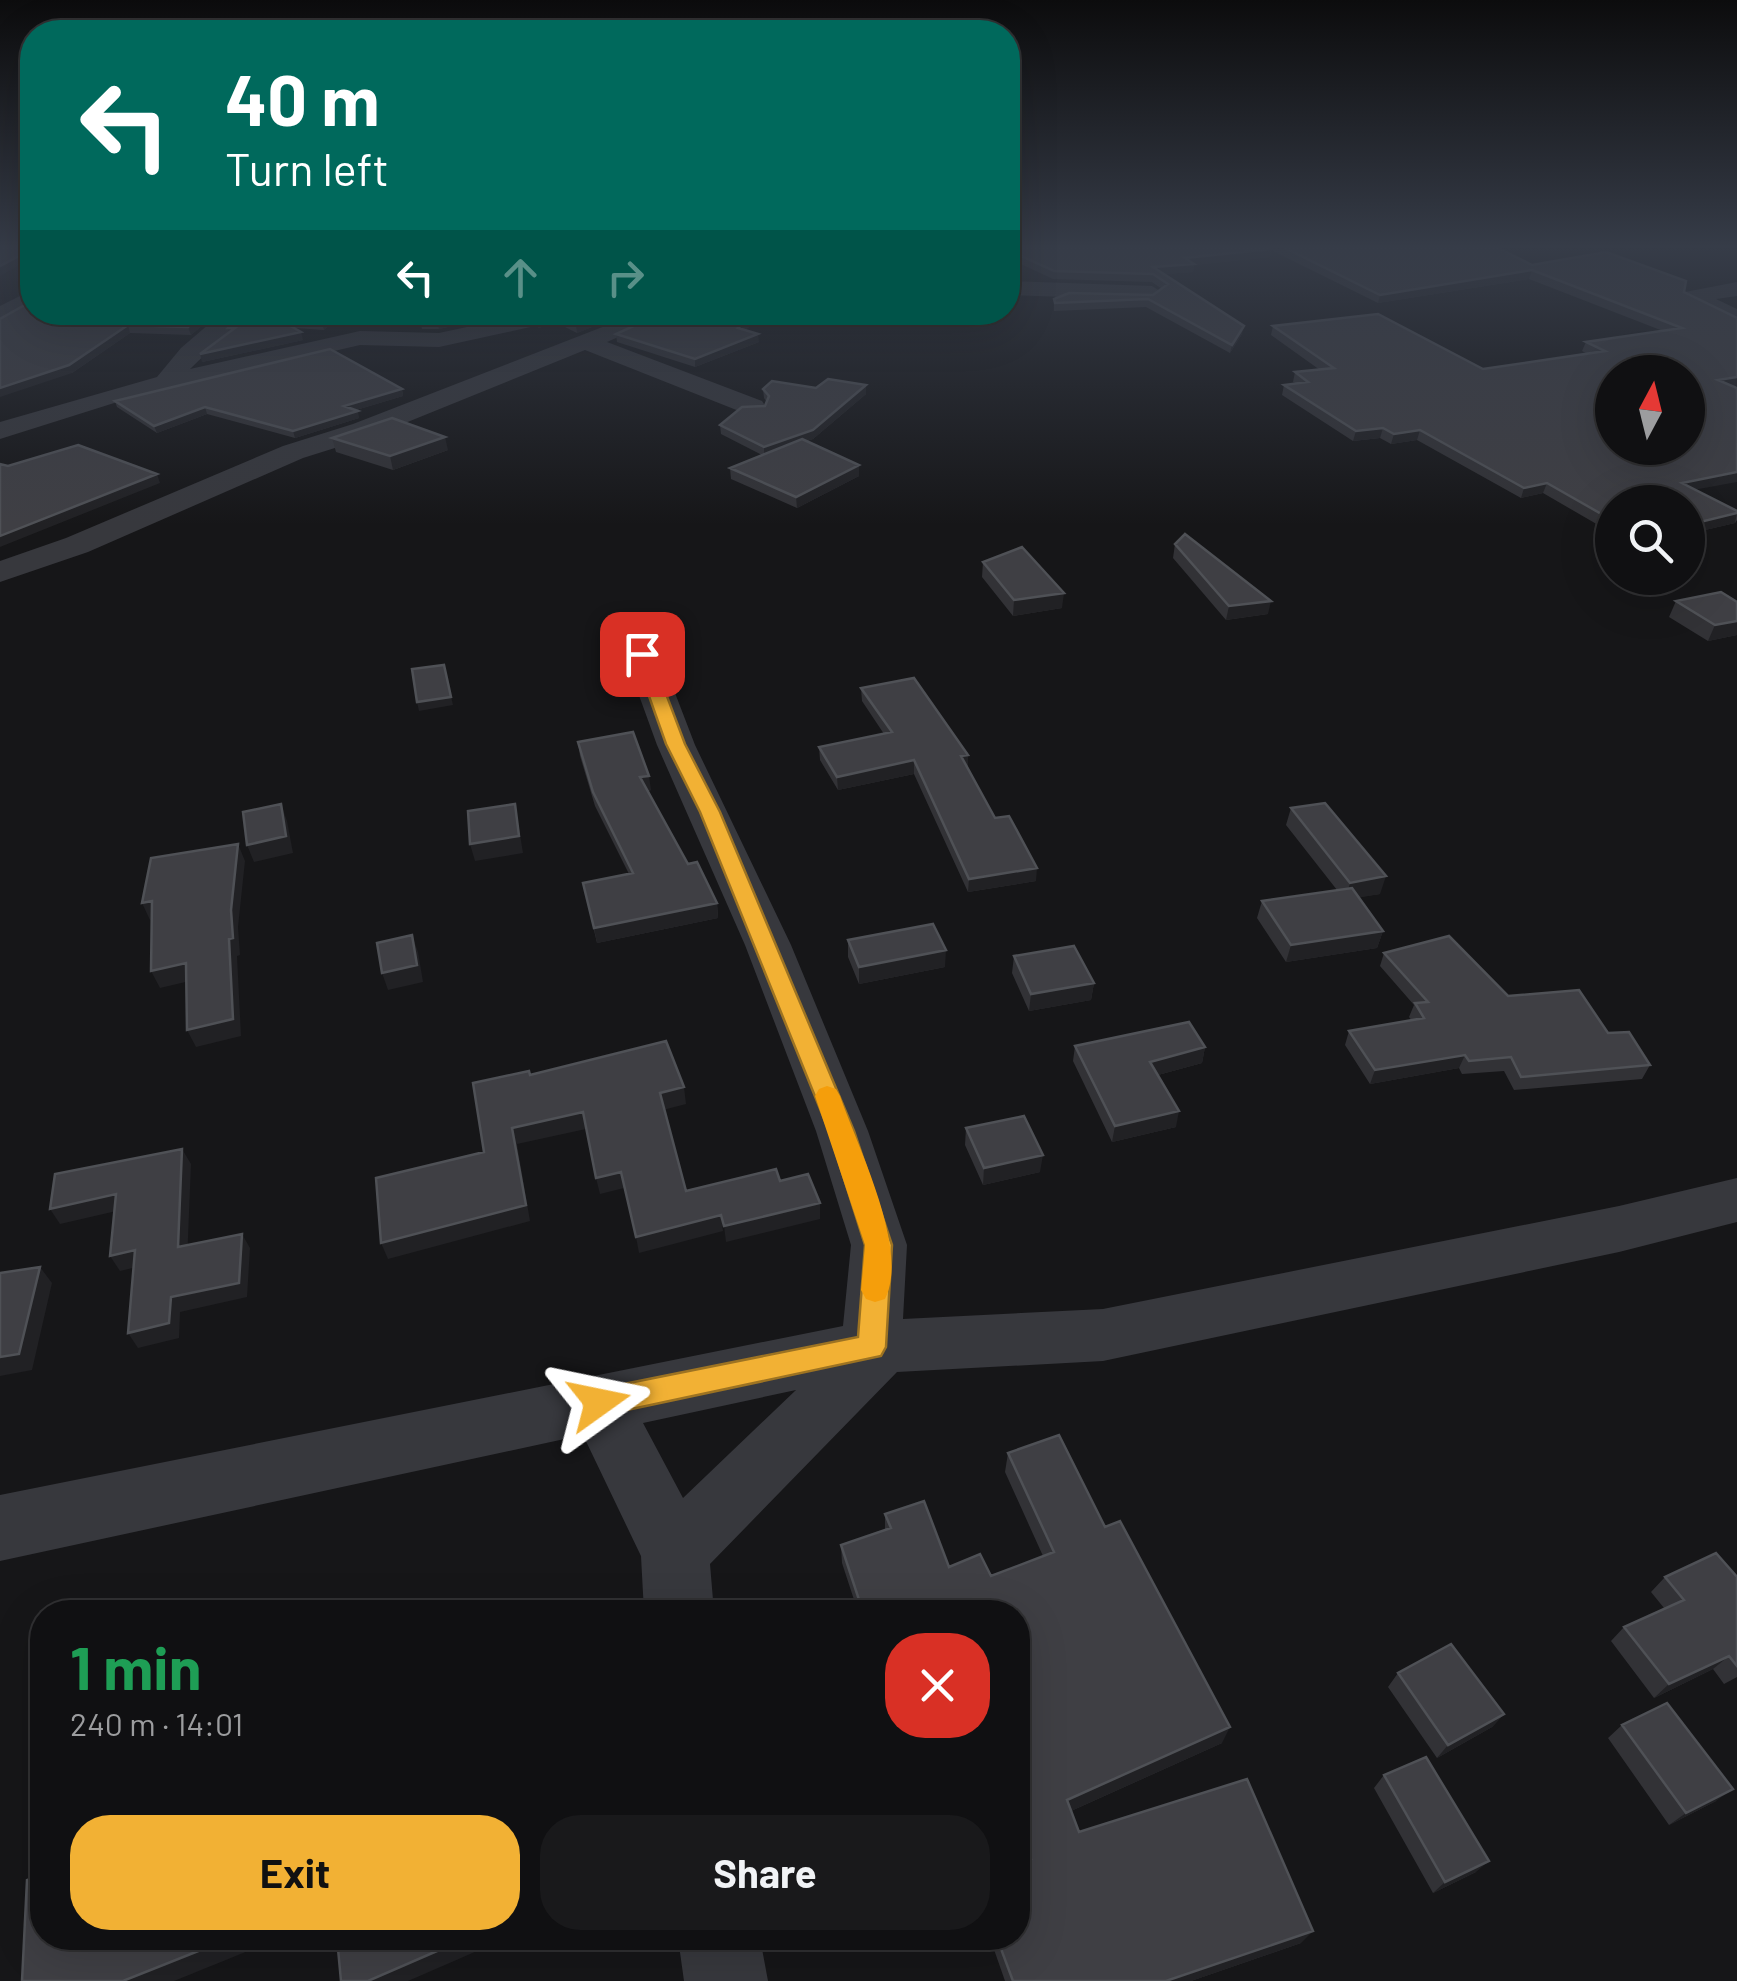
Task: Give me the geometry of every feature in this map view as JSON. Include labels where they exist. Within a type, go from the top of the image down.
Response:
[{"type":"street","points":[[166,383],[204,340]]},
{"type":"street","points":[[0,431],[166,383],[349,340]]},
{"type":"street","points":[[577,340],[753,407]]},
{"type":"street","points":[[0,572],[78,544],[265,463],[364,430],[590,340]]},
{"type":"street","points":[[599,1402],[677,1582],[877,1346],[878,1245],[842,1131],[753,912],[676,744],[642,654]]},
{"type":"street","points":[[0,1528],[877,1346],[1103,1335],[1619,1229],[1737,1200]]},
{"type":"street","points":[[721,1950],[726,1981]]},
{"type":"building","points":[[0,340],[105,340],[69,365],[0,388]]},
{"type":"building","points":[[218,340],[262,340],[200,354]]},
{"type":"building","points":[[636,340],[742,340],[695,359]]},
{"type":"building","points":[[1294,340],[1428,340],[1483,369],[1605,351],[1586,342],[1737,340],[1737,377],[1718,380],[1737,388],[1737,472],[1682,483],[1686,485],[1595,485],[1595,510],[1547,483],[1524,488],[1420,430],[1394,434],[1383,428],[1356,431],[1284,385],[1308,382],[1295,372],[1334,368]]},
{"type":"building","points":[[330,349],[402,389],[344,406],[358,411],[293,431],[205,407],[154,426],[115,401]]},
{"type":"building","points":[[828,379],[866,385],[813,430],[764,447],[720,425],[742,407],[765,406],[769,396],[763,389],[772,381],[816,388]]},
{"type":"building","points":[[392,418],[445,437],[390,456],[332,438]]},
{"type":"building","points":[[802,439],[859,465],[796,497],[730,468]]},
{"type":"building","points":[[78,445],[157,474],[0,536],[0,464],[8,466]]},
{"type":"building","points":[[1705,495],[1737,511],[1705,521]]},
{"type":"building","points":[[1185,534],[1271,601],[1229,606],[1175,544]]},
{"type":"building","points":[[1022,547],[1064,593],[1014,600],[983,562]]},
{"type":"building","points":[[1721,592],[1737,602],[1737,621],[1715,625],[1676,601]]},
{"type":"building","points":[[444,665],[451,697],[417,702],[412,669]]},
{"type":"building","points":[[914,678],[968,755],[961,756],[995,818],[1009,816],[1037,868],[969,879],[914,760],[837,777],[819,747],[892,732],[861,688]]},
{"type":"building","points":[[633,732],[649,776],[640,777],[688,864],[697,862],[717,903],[594,928],[583,883],[633,873],[593,792],[578,742]]},
{"type":"building","points":[[1325,803],[1386,876],[1350,883],[1291,808]]},
{"type":"building","points":[[281,804],[286,836],[247,845],[243,812]]},
{"type":"building","points":[[515,804],[519,836],[470,844],[468,811]]},
{"type":"building","points":[[238,844],[231,910],[233,938],[229,939],[233,1019],[187,1030],[186,963],[151,971],[152,901],[142,903],[151,858]]},
{"type":"building","points":[[1352,888],[1383,931],[1291,945],[1262,901]]},
{"type":"building","points":[[933,924],[946,950],[859,967],[848,940]]},
{"type":"building","points":[[412,935],[417,965],[382,973],[377,943]]},
{"type":"building","points":[[1449,936],[1508,996],[1579,990],[1608,1033],[1629,1032],[1650,1065],[1521,1077],[1511,1057],[1469,1061],[1465,1055],[1375,1070],[1349,1031],[1424,1018],[1415,1003],[1428,1002],[1384,953]]},
{"type":"building","points":[[1074,946],[1094,983],[1031,994],[1014,956]]},
{"type":"building","points":[[1189,1022],[1205,1047],[1150,1062],[1179,1111],[1115,1126],[1075,1046]]},
{"type":"building","points":[[666,1041],[684,1087],[660,1093],[686,1191],[776,1169],[780,1181],[808,1174],[820,1203],[724,1226],[721,1215],[636,1237],[621,1172],[596,1178],[583,1112],[512,1128],[526,1205],[381,1243],[376,1178],[484,1152],[473,1083],[529,1071],[530,1075]]},
{"type":"building","points":[[1024,1116],[1043,1155],[984,1168],[966,1128]]},
{"type":"building","points":[[182,1149],[178,1247],[242,1234],[239,1283],[171,1297],[169,1323],[128,1333],[135,1250],[110,1256],[116,1194],[50,1209],[55,1174]]},
{"type":"building","points":[[40,1267],[19,1354],[0,1357],[0,1273]]},
{"type":"building","points":[[1059,1435],[1105,1527],[1120,1521],[1230,1727],[1067,1800],[1079,1832],[1247,1779],[1313,1931],[1166,1981],[1013,1981],[1001,1950],[1030,1950],[1030,1600],[859,1600],[841,1545],[891,1528],[885,1514],[924,1501],[949,1567],[980,1554],[991,1576],[1054,1552],[1008,1453]]},
{"type":"building","points":[[1716,1553],[1737,1577],[1737,1666],[1729,1656],[1669,1684],[1624,1627],[1684,1600],[1665,1577]]},
{"type":"building","points":[[1451,1644],[1504,1714],[1448,1745],[1398,1673]]},
{"type":"building","points":[[1667,1703],[1733,1789],[1686,1813],[1622,1725]]},
{"type":"building","points":[[1426,1757],[1489,1861],[1445,1882],[1384,1775]]},
{"type":"building","points":[[30,1879],[30,1950],[201,1950],[123,1981],[22,1981]]},
{"type":"building","points":[[338,1950],[439,1950],[368,1981],[341,1981]]},
{"type":"slow traffic","points":[[827,1096],[878,1245],[875,1290]]},
{"type":"route","points":[[599,1402],[871,1347],[878,1245],[842,1131],[768,945],[676,744],[642,654]]}]
